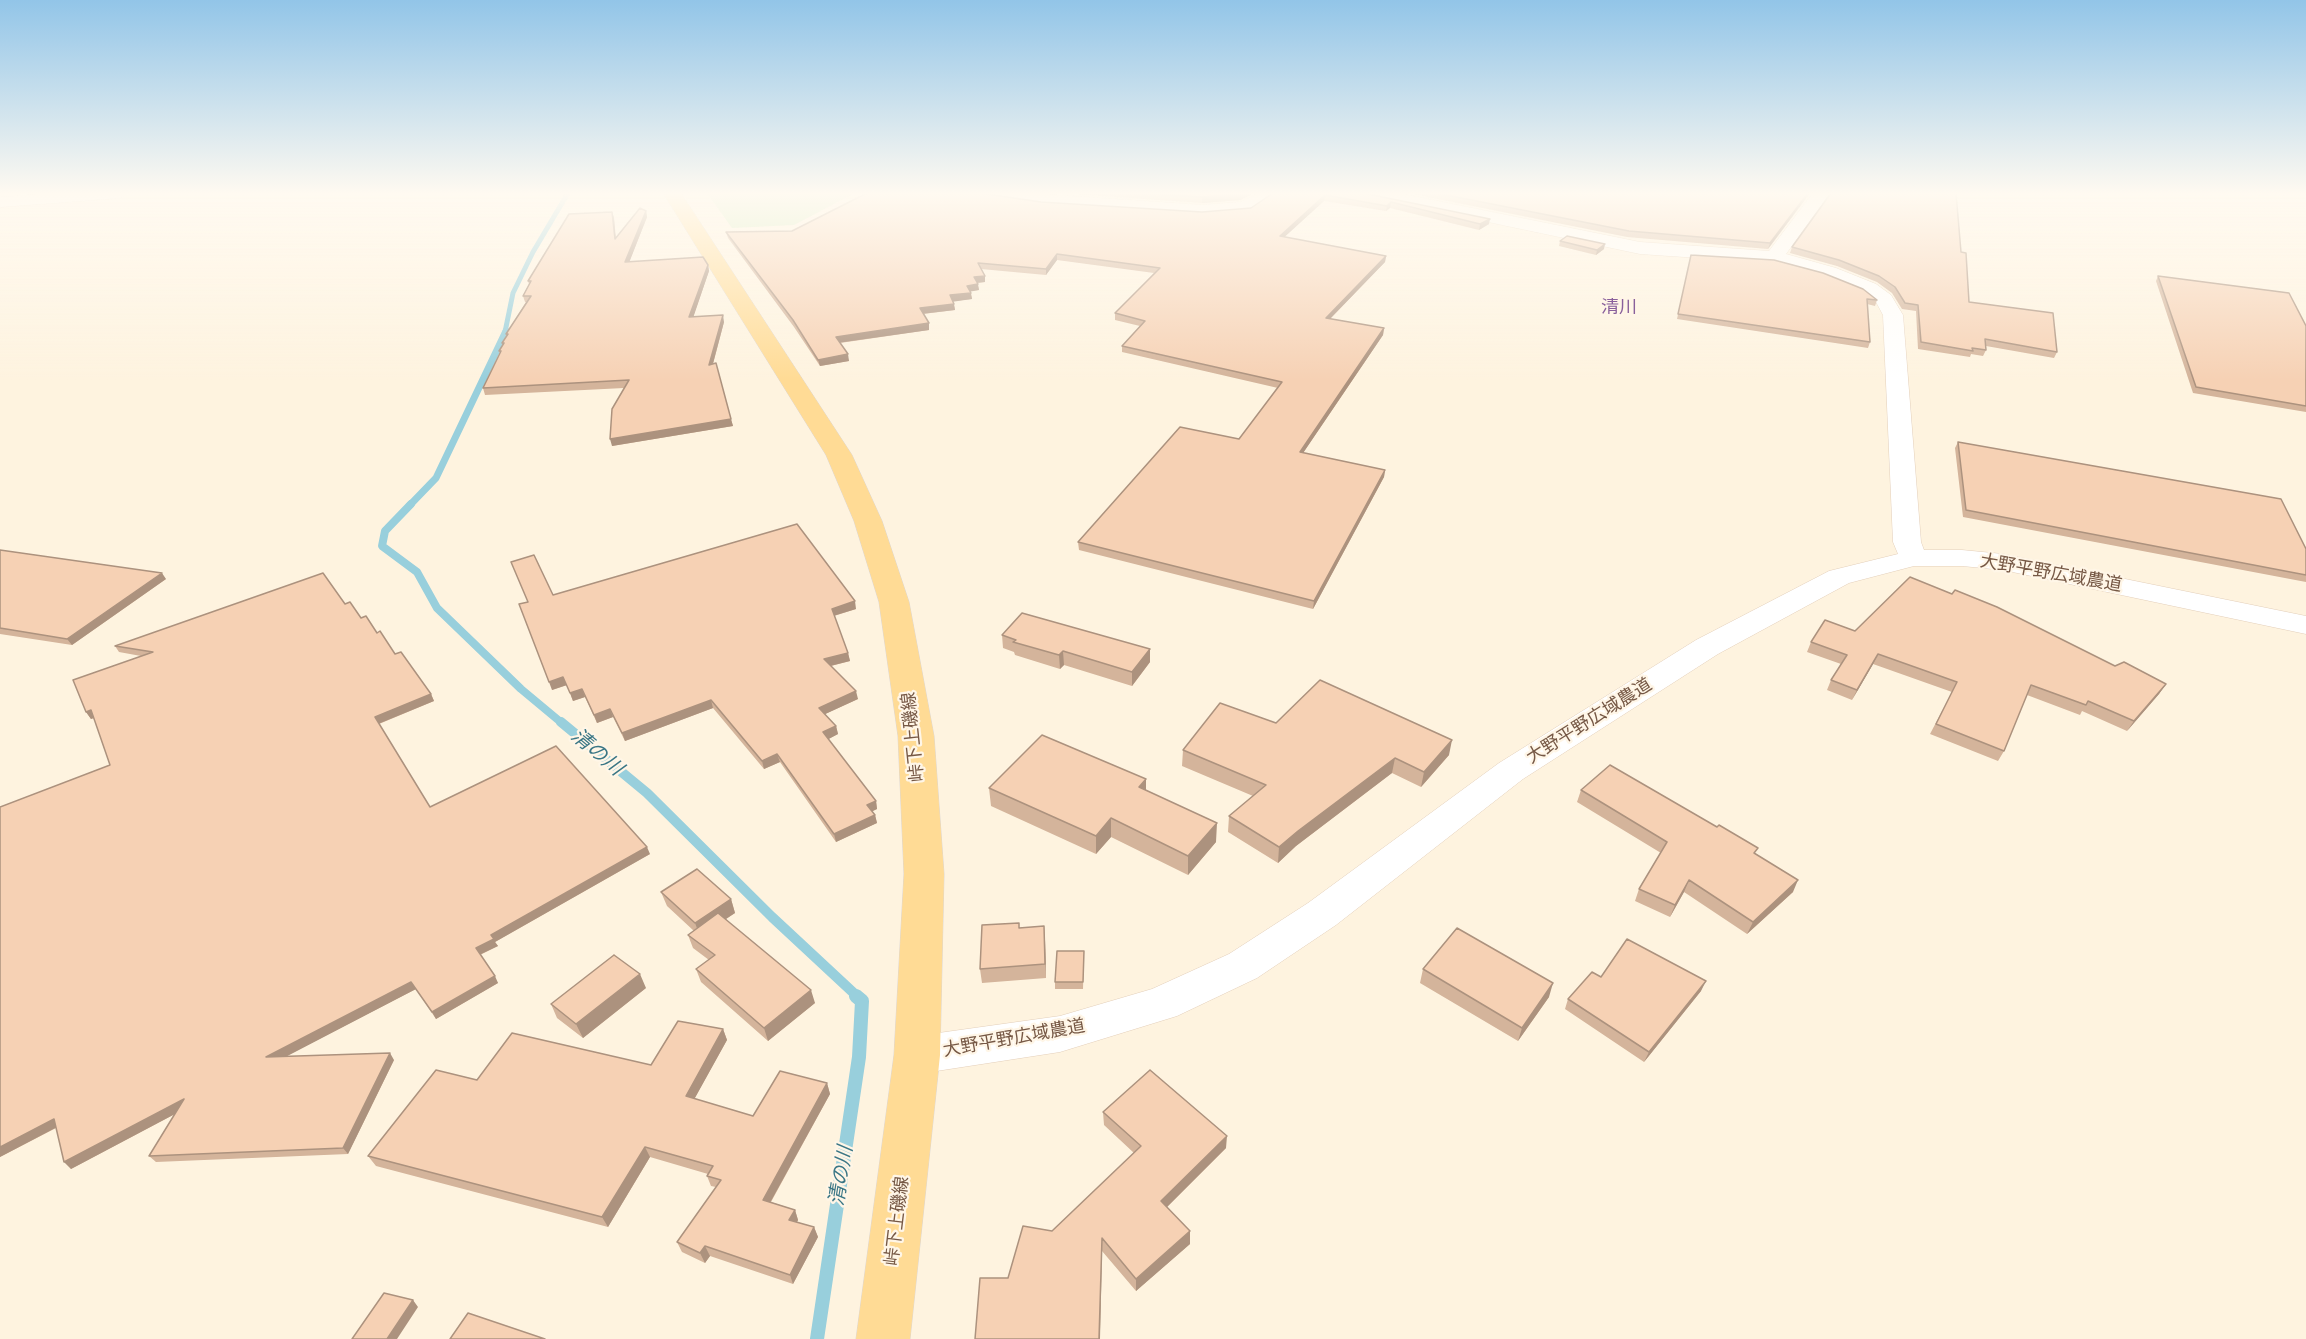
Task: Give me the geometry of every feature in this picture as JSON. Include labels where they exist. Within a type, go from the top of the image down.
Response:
[{"type":"main road","name":"峠下上磯線","points":[[712,255],[839,455],[868,521],[894,602],[916,736],[924,874],[917,1055],[883,1339]]},
{"type":"street","points":[[1751,255],[1774,257],[1829,272],[1869,288],[1884,299],[1893,315],[1907,542],[1914,558]]},
{"type":"street","name":"大野平野広域農道","points":[[917,1055],[1060,1034],[1162,1004],[1243,966],[1322,914],[1511,771],[1707,647],[1839,577],[1914,558],[1962,558],[2003,562],[2306,625]]},
{"type":"building","points":[[544,255],[628,255],[625,262],[703,257],[708,265],[689,317],[723,315],[709,365],[716,363],[731,419],[610,439],[612,409],[629,380],[483,388],[501,351],[499,351],[504,343],[502,343],[508,334],[506,334],[531,296],[523,296],[531,281],[528,281]]},
{"type":"building","points":[[744,255],[1056,255],[1046,269],[978,263],[985,276],[974,277],[978,284],[967,286],[971,293],[950,295],[954,304],[920,308],[929,323],[836,337],[848,354],[818,360],[793,320]]},
{"type":"building","points":[[1068,255],[1386,256],[1326,318],[1384,328],[1300,452],[1385,470],[1314,601],[1078,542],[1180,427],[1239,439],[1282,382],[1122,346],[1145,321],[1115,313],[1160,268]]},
{"type":"building","points":[[1691,255],[1774,260],[1823,273],[1863,289],[1877,300],[1867,299],[1870,342],[1678,314]]},
{"type":"building","points":[[1823,255],[1966,255],[1969,302],[2053,313],[2057,352],[1985,339],[1986,350],[1972,348],[1973,351],[1921,342],[1918,305],[1905,303],[1895,287],[1879,276]]},
{"type":"building","points":[[2158,276],[2289,293],[2306,326],[2306,406],[2196,387]]},
{"type":"building","points":[[1958,442],[2281,499],[2306,549],[2306,575],[1966,510]]},
{"type":"building","points":[[797,524],[855,601],[832,609],[848,653],[824,659],[856,691],[819,708],[836,726],[823,732],[876,801],[867,805],[875,815],[834,834],[777,754],[762,761],[711,700],[622,733],[610,709],[594,715],[582,689],[570,693],[563,677],[549,682],[519,604],[528,602],[511,562],[534,555],[553,595]]},
{"type":"building","points":[[0,550],[162,573],[67,639],[0,628]]},
{"type":"building","points":[[323,573],[345,604],[350,602],[361,618],[366,616],[377,633],[380,631],[395,654],[401,652],[431,694],[375,717],[430,807],[556,746],[647,847],[491,935],[494,939],[476,948],[495,976],[432,1012],[411,982],[266,1057],[390,1053],[343,1148],[149,1156],[184,1099],[64,1162],[54,1119],[0,1147],[0,807],[110,765],[91,710],[86,712],[73,680],[153,652],[115,646]]},
{"type":"building","points":[[1910,577],[1952,594],[1955,590],[1997,607],[2115,666],[2124,662],[2166,684],[2134,721],[2088,701],[2086,705],[2031,685],[2004,751],[1936,724],[1957,682],[1878,654],[1857,690],[1831,680],[1847,655],[1811,642],[1825,620],[1855,631]]},
{"type":"building","points":[[1022,613],[1150,649],[1132,672],[1063,651],[1059,655],[1013,642],[1016,640],[1002,635]]},
{"type":"building","points":[[1320,680],[1452,740],[1424,772],[1395,758],[1279,847],[1229,816],[1266,785],[1183,750],[1220,703],[1276,723]]},
{"type":"building","points":[[1042,735],[1146,779],[1139,787],[1217,823],[1188,856],[1111,818],[1096,836],[989,788]]},
{"type":"building","points":[[1610,765],[1758,848],[1754,853],[1798,880],[1753,922],[1689,880],[1675,905],[1639,889],[1667,842],[1581,790]]},
{"type":"building","points":[[697,869],[731,899],[695,923],[661,892]]},
{"type":"building","points":[[718,913],[811,990],[764,1028],[696,969],[715,955],[688,935]]},
{"type":"building","points":[[1019,923],[1019,928],[1044,926],[1045,964],[980,969],[982,925]]},
{"type":"building","points":[[1457,928],[1553,983],[1522,1028],[1423,969]]},
{"type":"building","points":[[1627,939],[1706,981],[1649,1052],[1568,999],[1592,972],[1601,977]]},
{"type":"building","points":[[1057,951],[1084,951],[1083,982],[1055,982]]},
{"type":"building","points":[[614,955],[640,974],[576,1024],[551,1004]]},
{"type":"building","points":[[678,1021],[723,1029],[686,1096],[753,1116],[780,1071],[827,1083],[763,1200],[795,1210],[789,1220],[814,1227],[790,1275],[705,1246],[700,1253],[677,1242],[721,1180],[707,1176],[713,1166],[645,1147],[602,1217],[368,1156],[436,1070],[477,1080],[512,1033],[651,1065]]},
{"type":"building","points":[[1150,1070],[1227,1136],[1161,1201],[1190,1231],[1136,1279],[1102,1238],[1099,1339],[975,1339],[980,1278],[1008,1278],[1023,1226],[1052,1231],[1141,1146],[1103,1112]]},
{"type":"building","points":[[384,1293],[413,1300],[387,1339],[352,1339]]},
{"type":"building","points":[[468,1313],[545,1339],[450,1339]]},
{"type":"waterway","name":"清の川","points":[[505,332],[513,293],[531,255]]},
{"type":"waterway","name":"清の川","points":[[409,506],[436,478],[506,331]]},
{"type":"waterway","name":"清の川","points":[[411,504],[385,531],[382,546],[417,572],[437,608],[521,689],[563,724]]},
{"type":"waterway","name":"清の川","points":[[561,722],[647,793],[772,917],[858,997]]},
{"type":"waterway","name":"清の川","points":[[817,1339],[859,1057],[862,1001],[856,996]]},
{"type":"district","name":"清川","points":[[1619,307]]}]
